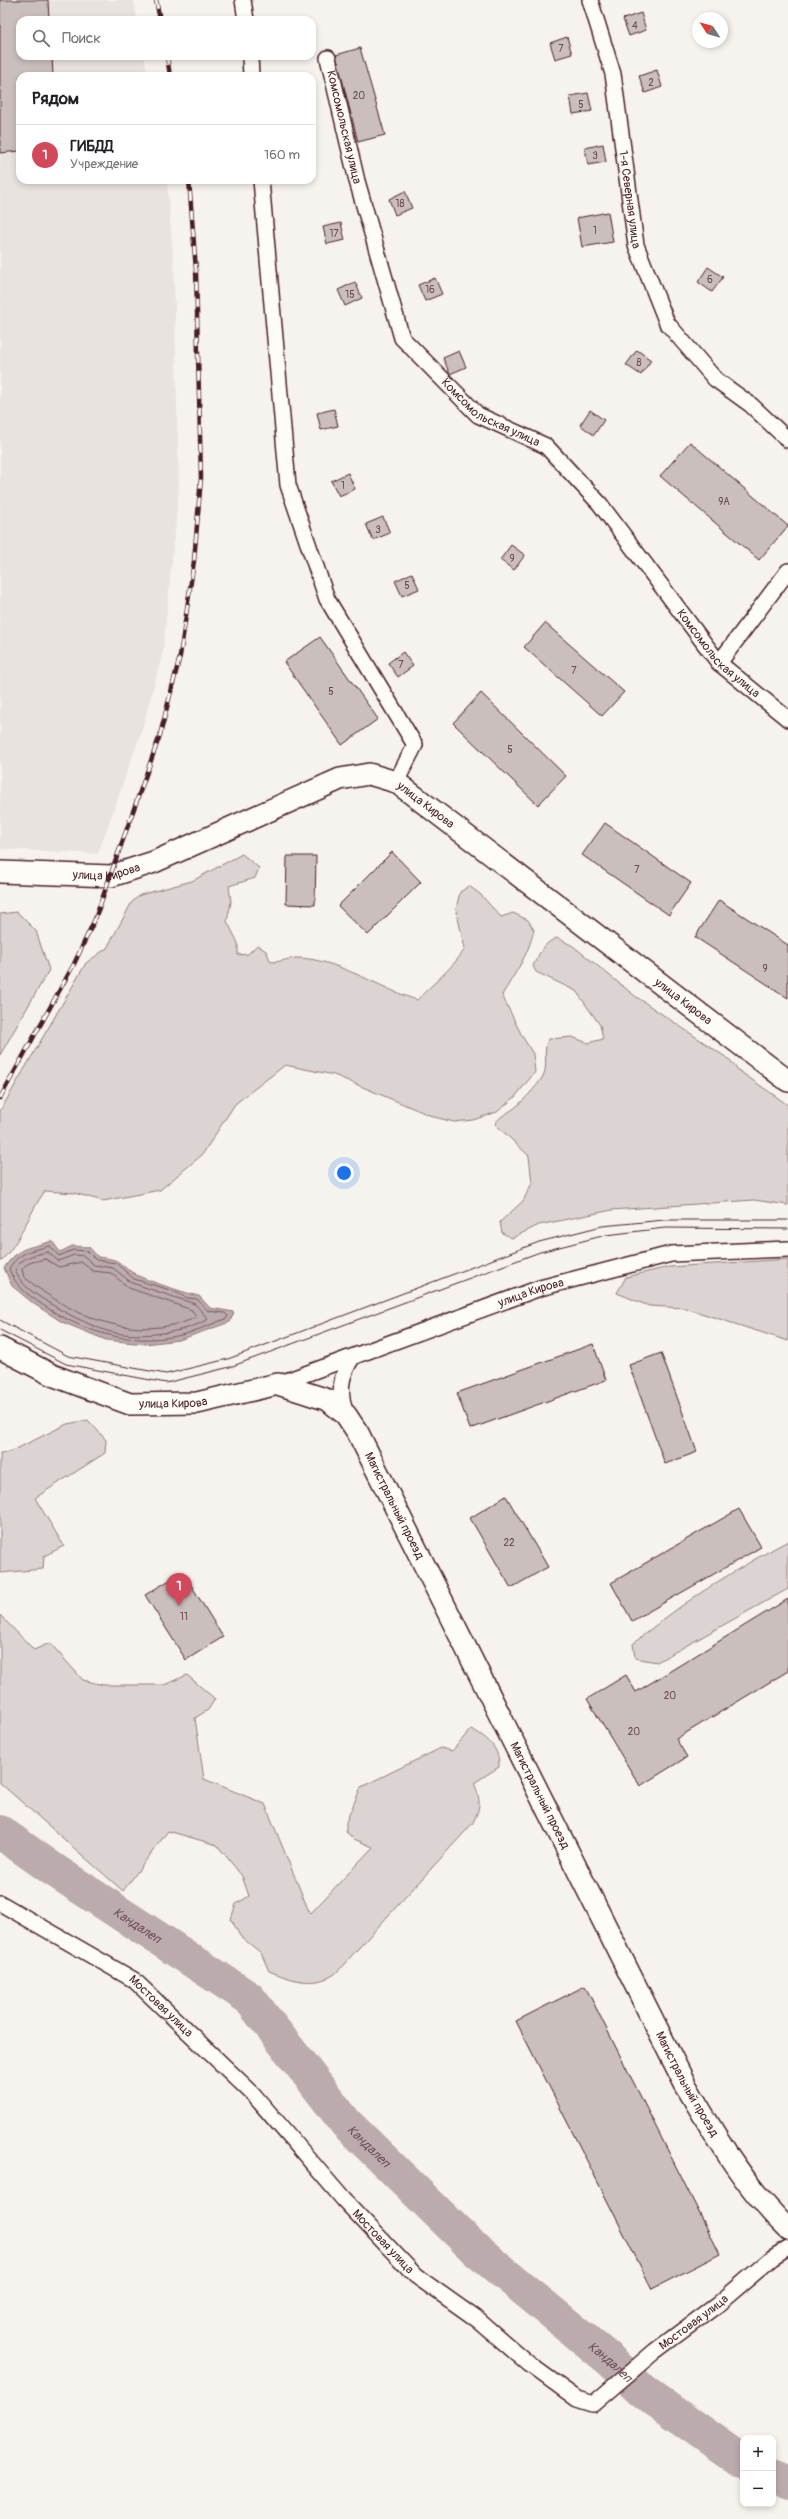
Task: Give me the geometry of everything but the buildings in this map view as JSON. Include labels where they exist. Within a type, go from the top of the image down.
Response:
[{"type":"main road","name":"улица Кирова","points":[[0,872],[111,876],[154,862],[340,779],[369,774],[396,782],[788,1081]]},
{"type":"main road","name":"улица Кирова","points":[[0,1348],[52,1375],[130,1404],[197,1403],[278,1384]]},
{"type":"main road","name":"Магистральный проезд","points":[[278,1384],[328,1400],[346,1415],[365,1446],[685,2084],[724,2150],[768,2210],[788,2229]]},
{"type":"street","points":[[243,0],[245,16]]},
{"type":"street","name":"1-я Северная улица","points":[[590,0],[613,74],[636,245],[667,323],[715,379],[751,405],[788,440]]},
{"type":"street","name":"Комсомольская улица","points":[[328,58],[357,181],[402,338],[478,415],[546,446],[600,504],[719,663],[788,719]]},
{"type":"street","points":[[250,60],[251,72]]},
{"type":"street","points":[[261,184],[288,485],[327,599],[415,745],[396,782]]},
{"type":"street","points":[[719,663],[788,570]]},
{"type":"street","name":"улица Кирова","points":[[278,1384],[540,1288],[670,1254],[788,1248]]},
{"type":"street","points":[[346,1415],[340,1396],[340,1384],[345,1368],[352,1358]]},
{"type":"street","name":"Мостовая улица","points":[[0,1903],[134,1980],[253,2094],[344,2200],[416,2276],[478,2320],[529,2364],[577,2399],[593,2404],[636,2367],[717,2305],[772,2258],[788,2248]]},
{"type":"shaded area","points":[[0,0],[134,0],[136,16],[16,16],[16,60],[145,60],[147,72],[16,72],[16,184],[167,184],[174,267],[179,489],[163,652],[141,733],[98,854],[0,849]]},
{"type":"shaded area","points":[[242,854],[259,868],[255,878],[229,886],[231,902],[227,921],[238,943],[238,955],[248,954],[257,945],[266,951],[271,962],[295,958],[310,959],[357,974],[417,1000],[448,969],[465,949],[456,909],[460,892],[469,886],[480,894],[501,917],[513,913],[528,920],[534,930],[528,948],[521,964],[502,995],[521,1034],[533,1054],[535,1072],[515,1097],[497,1112],[473,1120],[454,1122],[434,1117],[334,1075],[285,1065],[235,1104],[202,1155],[160,1190],[103,1201],[74,1193],[45,1191],[14,1246],[0,1262],[0,1111],[86,963],[107,948],[132,902],[140,895],[192,881]]},
{"type":"shaded area","points":[[17,912],[36,931],[49,970],[0,1055],[0,914]]},
{"type":"shaded area","points":[[557,938],[573,946],[635,996],[730,1060],[738,1070],[788,1105],[788,1205],[754,1200],[612,1210],[539,1225],[512,1238],[502,1233],[500,1222],[523,1201],[532,1183],[529,1156],[495,1124],[499,1118],[523,1100],[542,1078],[545,1068],[546,1048],[549,1039],[572,1037],[588,1043],[603,1039],[600,1025],[576,991],[536,972],[533,966],[545,945]]},
{"type":"shaded area","points":[[788,1259],[788,1341],[685,1308],[649,1306],[617,1293],[626,1277],[669,1267]]},
{"type":"shaded area","points":[[88,1420],[106,1440],[105,1453],[35,1498],[64,1546],[44,1556],[43,1569],[0,1573],[0,1453],[10,1452],[67,1424]]},
{"type":"shaded area","points":[[788,1541],[788,1589],[657,1662],[635,1658],[633,1644],[668,1616],[728,1575]]},
{"type":"shaded area","points":[[0,1615],[34,1650],[50,1643],[83,1680],[103,1685],[164,1685],[187,1675],[215,1699],[208,1710],[195,1718],[204,1779],[265,1804],[310,1914],[373,1847],[354,1839],[346,1832],[346,1822],[361,1787],[441,1748],[452,1751],[471,1729],[487,1740],[495,1749],[499,1760],[499,1767],[474,1783],[478,1794],[479,1804],[472,1824],[335,1974],[319,1981],[311,1982],[294,1980],[269,1971],[261,1953],[240,1936],[231,1919],[236,1904],[249,1896],[242,1876],[217,1845],[168,1831],[123,1891],[0,1783]]},
{"type":"water","points":[[52,1241],[60,1252],[72,1246],[89,1247],[98,1257],[119,1262],[139,1276],[199,1296],[210,1308],[234,1312],[230,1322],[179,1340],[145,1344],[106,1340],[62,1322],[34,1304],[12,1286],[4,1268],[20,1251]]},
{"type":"waterway","name":"Кандалеп","points":[[0,1832],[54,1870],[249,1998],[346,2123],[477,2251],[610,2360],[644,2392],[740,2460]]},
{"type":"waterway","name":"Кандалеп","points":[[776,2478],[788,2483]]},
{"type":"tram line","points":[[0,1320],[68,1356],[166,1374],[228,1359],[539,1242],[602,1226],[664,1220],[788,1220]]},
{"type":"tram line","points":[[0,1330],[66,1364],[166,1383],[230,1367],[540,1252],[606,1235],[665,1228],[788,1229]]},
{"type":"railway","points":[[156,0],[159,16]]},
{"type":"railway","points":[[168,60],[169,72]]},
{"type":"railway","points":[[0,1098],[74,964],[95,919],[160,735],[180,656],[194,561],[201,478],[196,270],[189,184]]},
{"type":"place","name":"ГИБДД","points":[[179,1606]]}]
